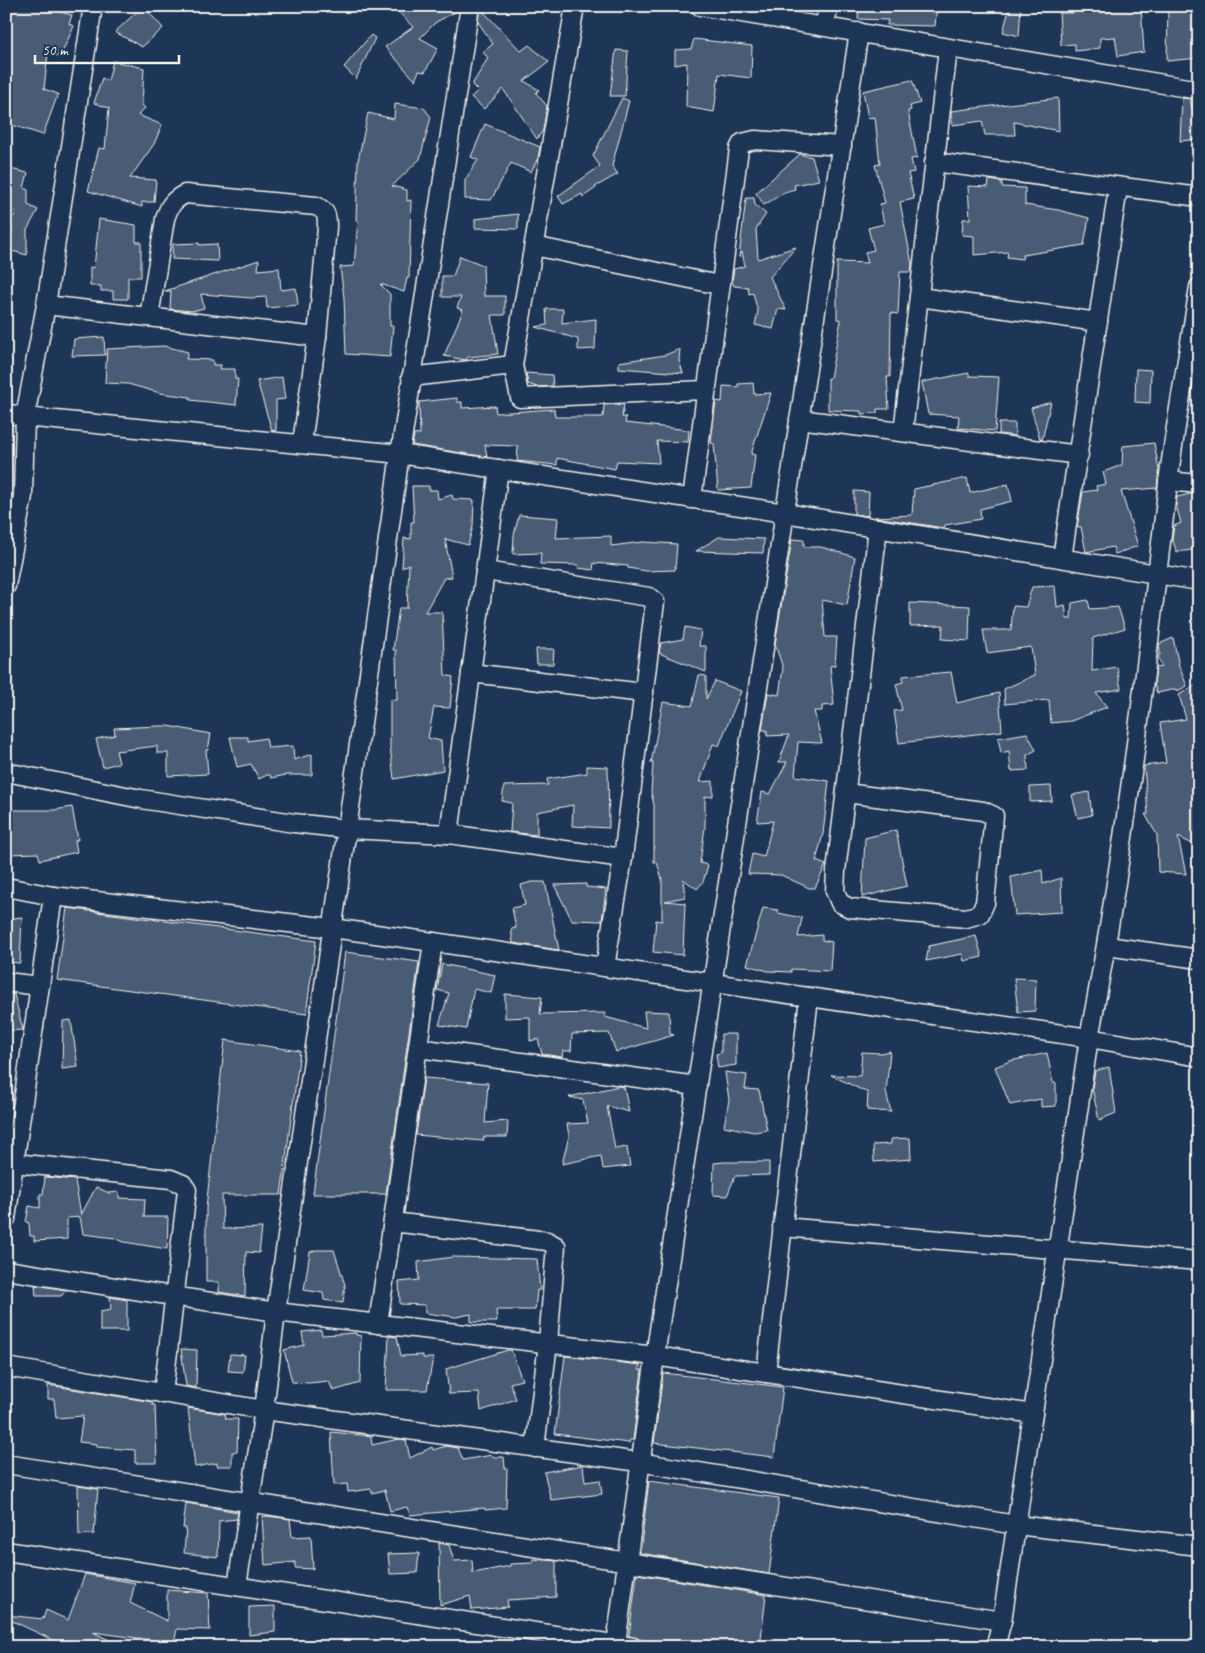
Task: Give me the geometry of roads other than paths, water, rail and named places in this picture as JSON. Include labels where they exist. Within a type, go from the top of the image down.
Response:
[{"type":"street","points":[[6,586],[25,417],[46,305],[93,6]]},
{"type":"street","points":[[237,1586],[348,829],[411,377],[470,6]]},
{"type":"street","points":[[575,6],[513,365],[520,398],[705,390]]},
{"type":"street","points":[[700,6],[1199,90]]},
{"type":"street","points":[[824,26],[829,6]]},
{"type":"street","points":[[6,1551],[624,1645],[626,1561],[655,1356],[859,32]]},
{"type":"street","points":[[902,432],[948,49]]},
{"type":"street","points":[[692,499],[737,155],[742,143],[755,140],[842,146]]},
{"type":"street","points":[[934,162],[1118,188],[1199,197]]},
{"type":"street","points":[[1062,558],[1118,188]]},
{"type":"street","points":[[149,317],[165,219],[169,206],[176,198],[185,194],[316,206],[324,210],[327,216],[317,338],[302,442]]},
{"type":"street","points":[[534,246],[719,285]]},
{"type":"street","points":[[995,1647],[1002,1621],[1090,1038],[1107,946],[1159,573],[1168,481],[1199,287]]},
{"type":"street","points":[[919,297],[1098,322]]},
{"type":"street","points":[[46,305],[317,338]]},
{"type":"street","points":[[411,377],[513,365]]},
{"type":"street","points":[[6,413],[25,417],[302,442],[400,454],[785,513],[1199,581]]},
{"type":"street","points":[[799,419],[1078,455]]},
{"type":"street","points":[[449,834],[499,469]]},
{"type":"street","points":[[1168,481],[1199,484]]},
{"type":"street","points":[[846,793],[983,810],[994,816],[985,902],[980,914],[966,918],[850,908],[840,902],[835,891],[846,793],[878,528]]},
{"type":"street","points":[[485,572],[653,598],[654,608],[623,858],[605,967]]},
{"type":"street","points":[[471,673],[644,693]]},
{"type":"street","points":[[6,772],[141,799],[348,829],[449,834],[623,858]]},
{"type":"street","points":[[6,886],[53,896],[332,928],[433,942],[1090,1038],[1199,1057]]},
{"type":"street","points":[[6,1219],[53,896]]},
{"type":"street","points":[[378,1324],[433,942]]},
{"type":"street","points":[[1107,946],[1199,959]]},
{"type":"street","points":[[6,982],[40,986]]},
{"type":"street","points":[[766,1373],[809,997]]},
{"type":"street","points":[[418,1048],[697,1086]]},
{"type":"street","points":[[14,1163],[171,1178],[183,1184],[187,1190],[188,1198],[163,1394]]},
{"type":"street","points":[[392,1222],[552,1242],[556,1246],[557,1255],[548,1343],[535,1448]]},
{"type":"street","points":[[782,1227],[1199,1260]]},
{"type":"street","points":[[6,1270],[276,1312],[655,1356],[1033,1414]]},
{"type":"street","points":[[6,1367],[264,1410],[640,1462],[1016,1525],[1199,1546]]},
{"type":"street","points":[[6,1464],[1002,1621]]}]
